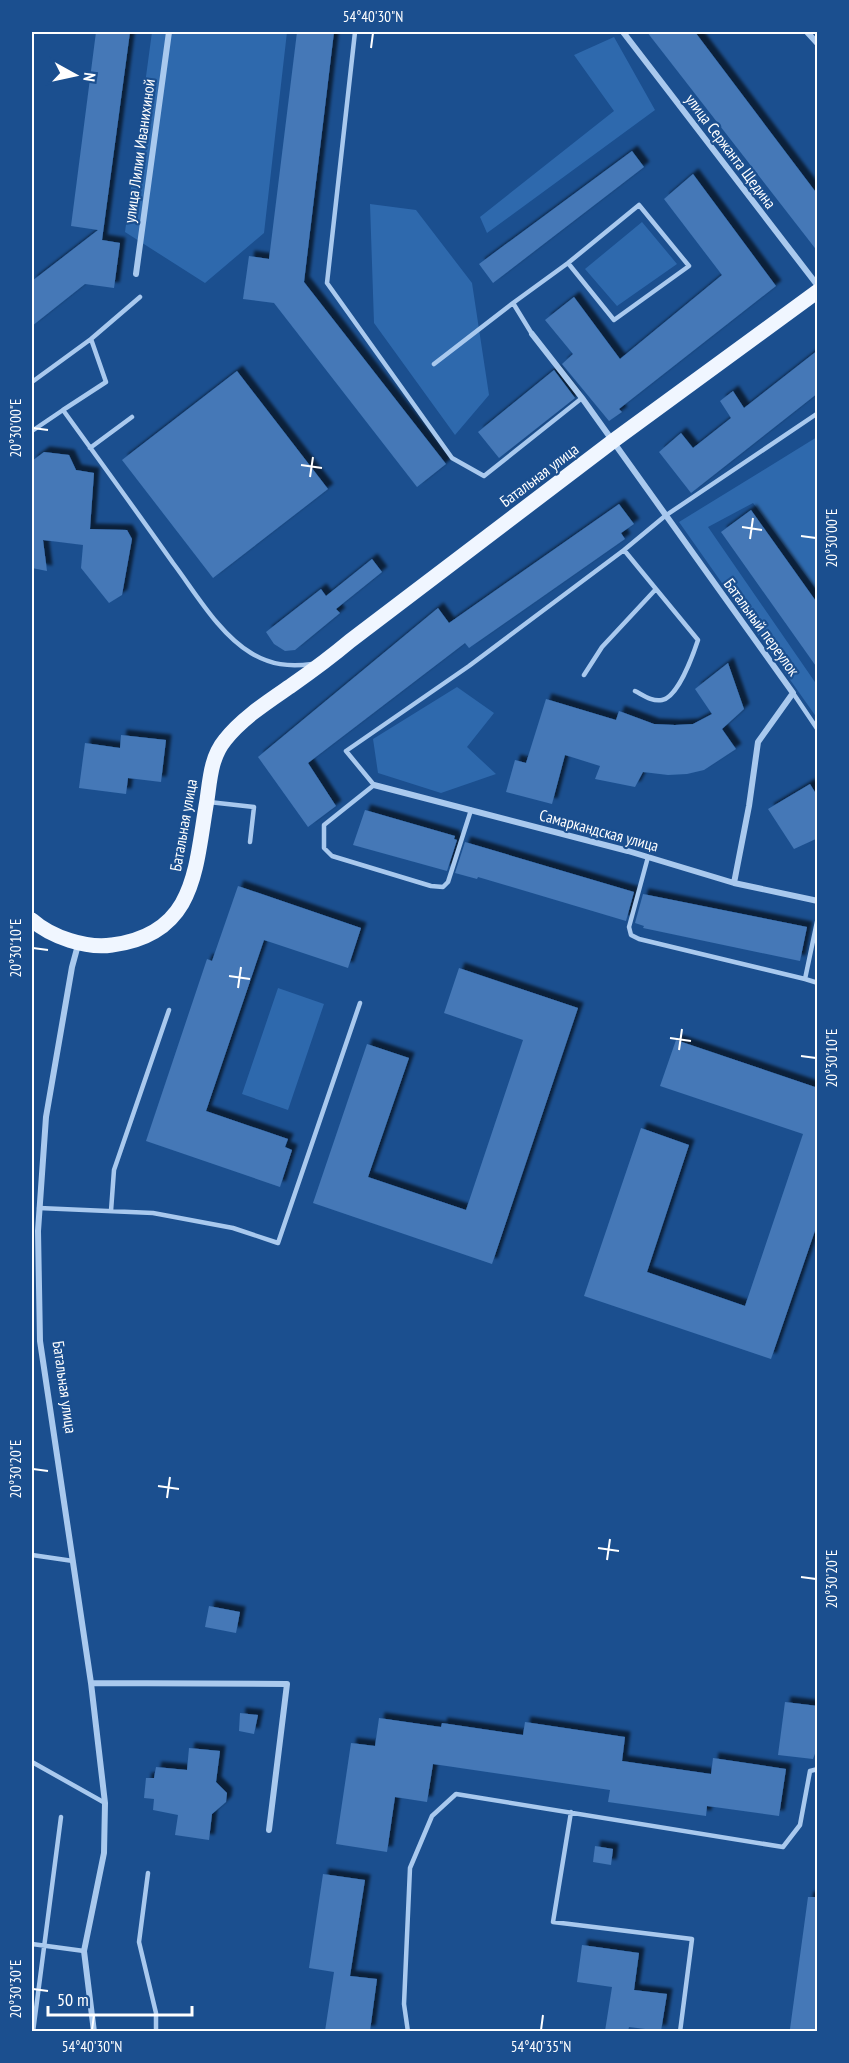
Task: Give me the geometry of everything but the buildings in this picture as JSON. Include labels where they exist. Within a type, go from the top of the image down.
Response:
[{"type":"main road","name":"Батальная улица","points":[[79,942],[106,946],[133,942],[165,925],[183,901],[195,874],[210,772],[224,741],[265,704],[324,663],[613,441],[818,291]]},
{"type":"main road","points":[[32,920],[45,929],[79,942]]},
{"type":"street","name":"улица Лилии Иванихиной","points":[[136,274],[169,32]]},
{"type":"street","name":"улица Сержанта Щедина","points":[[623,32],[818,286]]},
{"type":"street","points":[[807,32],[818,44]]},
{"type":"street","name":"Батальный переулок","points":[[532,334],[582,398],[793,693],[758,742],[749,806],[734,883]]},
{"type":"street","name":"Самаркандская улица","points":[[374,785],[648,856],[734,883],[818,901]]},
{"type":"street","name":"Батальная улица","points":[[79,942],[72,967],[46,1117],[35,1247],[40,1341],[92,1683],[105,1803],[104,1853],[84,1951],[94,2031]]},
{"type":"street","points":[[92,1683],[287,1684],[269,1830]]},
{"type":"lane","points":[[355,32],[327,283],[452,458],[484,477],[582,398]]},
{"type":"lane","points":[[434,364],[568,263],[639,205],[689,266],[614,320],[568,263]]},
{"type":"lane","points":[[32,382],[91,339],[140,297]]},
{"type":"lane","points":[[513,303],[532,334]]},
{"type":"lane","points":[[32,431],[106,382],[91,339]]},
{"type":"lane","points":[[63,410],[218,622],[249,652],[275,664],[296,666],[324,663]]},
{"type":"lane","points":[[471,810],[448,882],[443,887],[431,886],[332,856],[324,848],[324,825],[374,785],[346,751],[469,666],[666,516],[818,413]]},
{"type":"lane","points":[[90,448],[132,417]]},
{"type":"lane","points":[[624,550],[698,640],[693,658],[674,692],[664,700],[653,700],[635,691]]},
{"type":"lane","points":[[584,675],[602,648],[656,589]]},
{"type":"lane","points":[[793,693],[818,730]]},
{"type":"lane","points":[[206,801],[255,807],[250,842]]},
{"type":"lane","points":[[648,856],[629,927],[631,935],[639,939],[818,983]]},
{"type":"lane","points":[[806,979],[818,917]]},
{"type":"lane","points":[[39,1208],[153,1213],[233,1228],[278,1243],[360,1003]]},
{"type":"lane","points":[[111,1210],[114,1170],[169,1010]]},
{"type":"lane","points":[[32,1554],[73,1561]]},
{"type":"lane","points":[[32,1762],[105,1803]]},
{"type":"lane","points":[[408,2031],[404,2004],[410,1868],[432,1816],[456,1794],[783,1847],[800,1825],[810,1772],[818,1769]]},
{"type":"lane","points":[[571,1812],[553,1922],[692,1940],[680,2031]]},
{"type":"lane","points":[[33,2031],[61,1817]]},
{"type":"lane","points":[[148,1873],[138,1942],[156,2013],[156,2031]]},
{"type":"lane","points":[[32,1944],[84,1951]]},
{"type":"shaded area","points":[[152,32],[287,32],[264,233],[205,283],[125,232]]},
{"type":"shaded area","points":[[614,37],[655,110],[487,233],[480,217],[614,111],[574,55]]},
{"type":"shaded area","points":[[370,204],[416,210],[472,283],[489,395],[455,435],[374,323]]},
{"type":"shaded area","points":[[642,222],[677,264],[617,306],[585,269]]},
{"type":"shaded area","points":[[817,437],[817,591],[753,503],[708,527],[817,685],[817,718],[679,522]]},
{"type":"shaded area","points":[[457,687],[494,713],[467,747],[496,774],[441,793],[378,773],[373,739]]},
{"type":"shaded area","points":[[278,988],[324,1004],[288,1110],[242,1094]]}]
